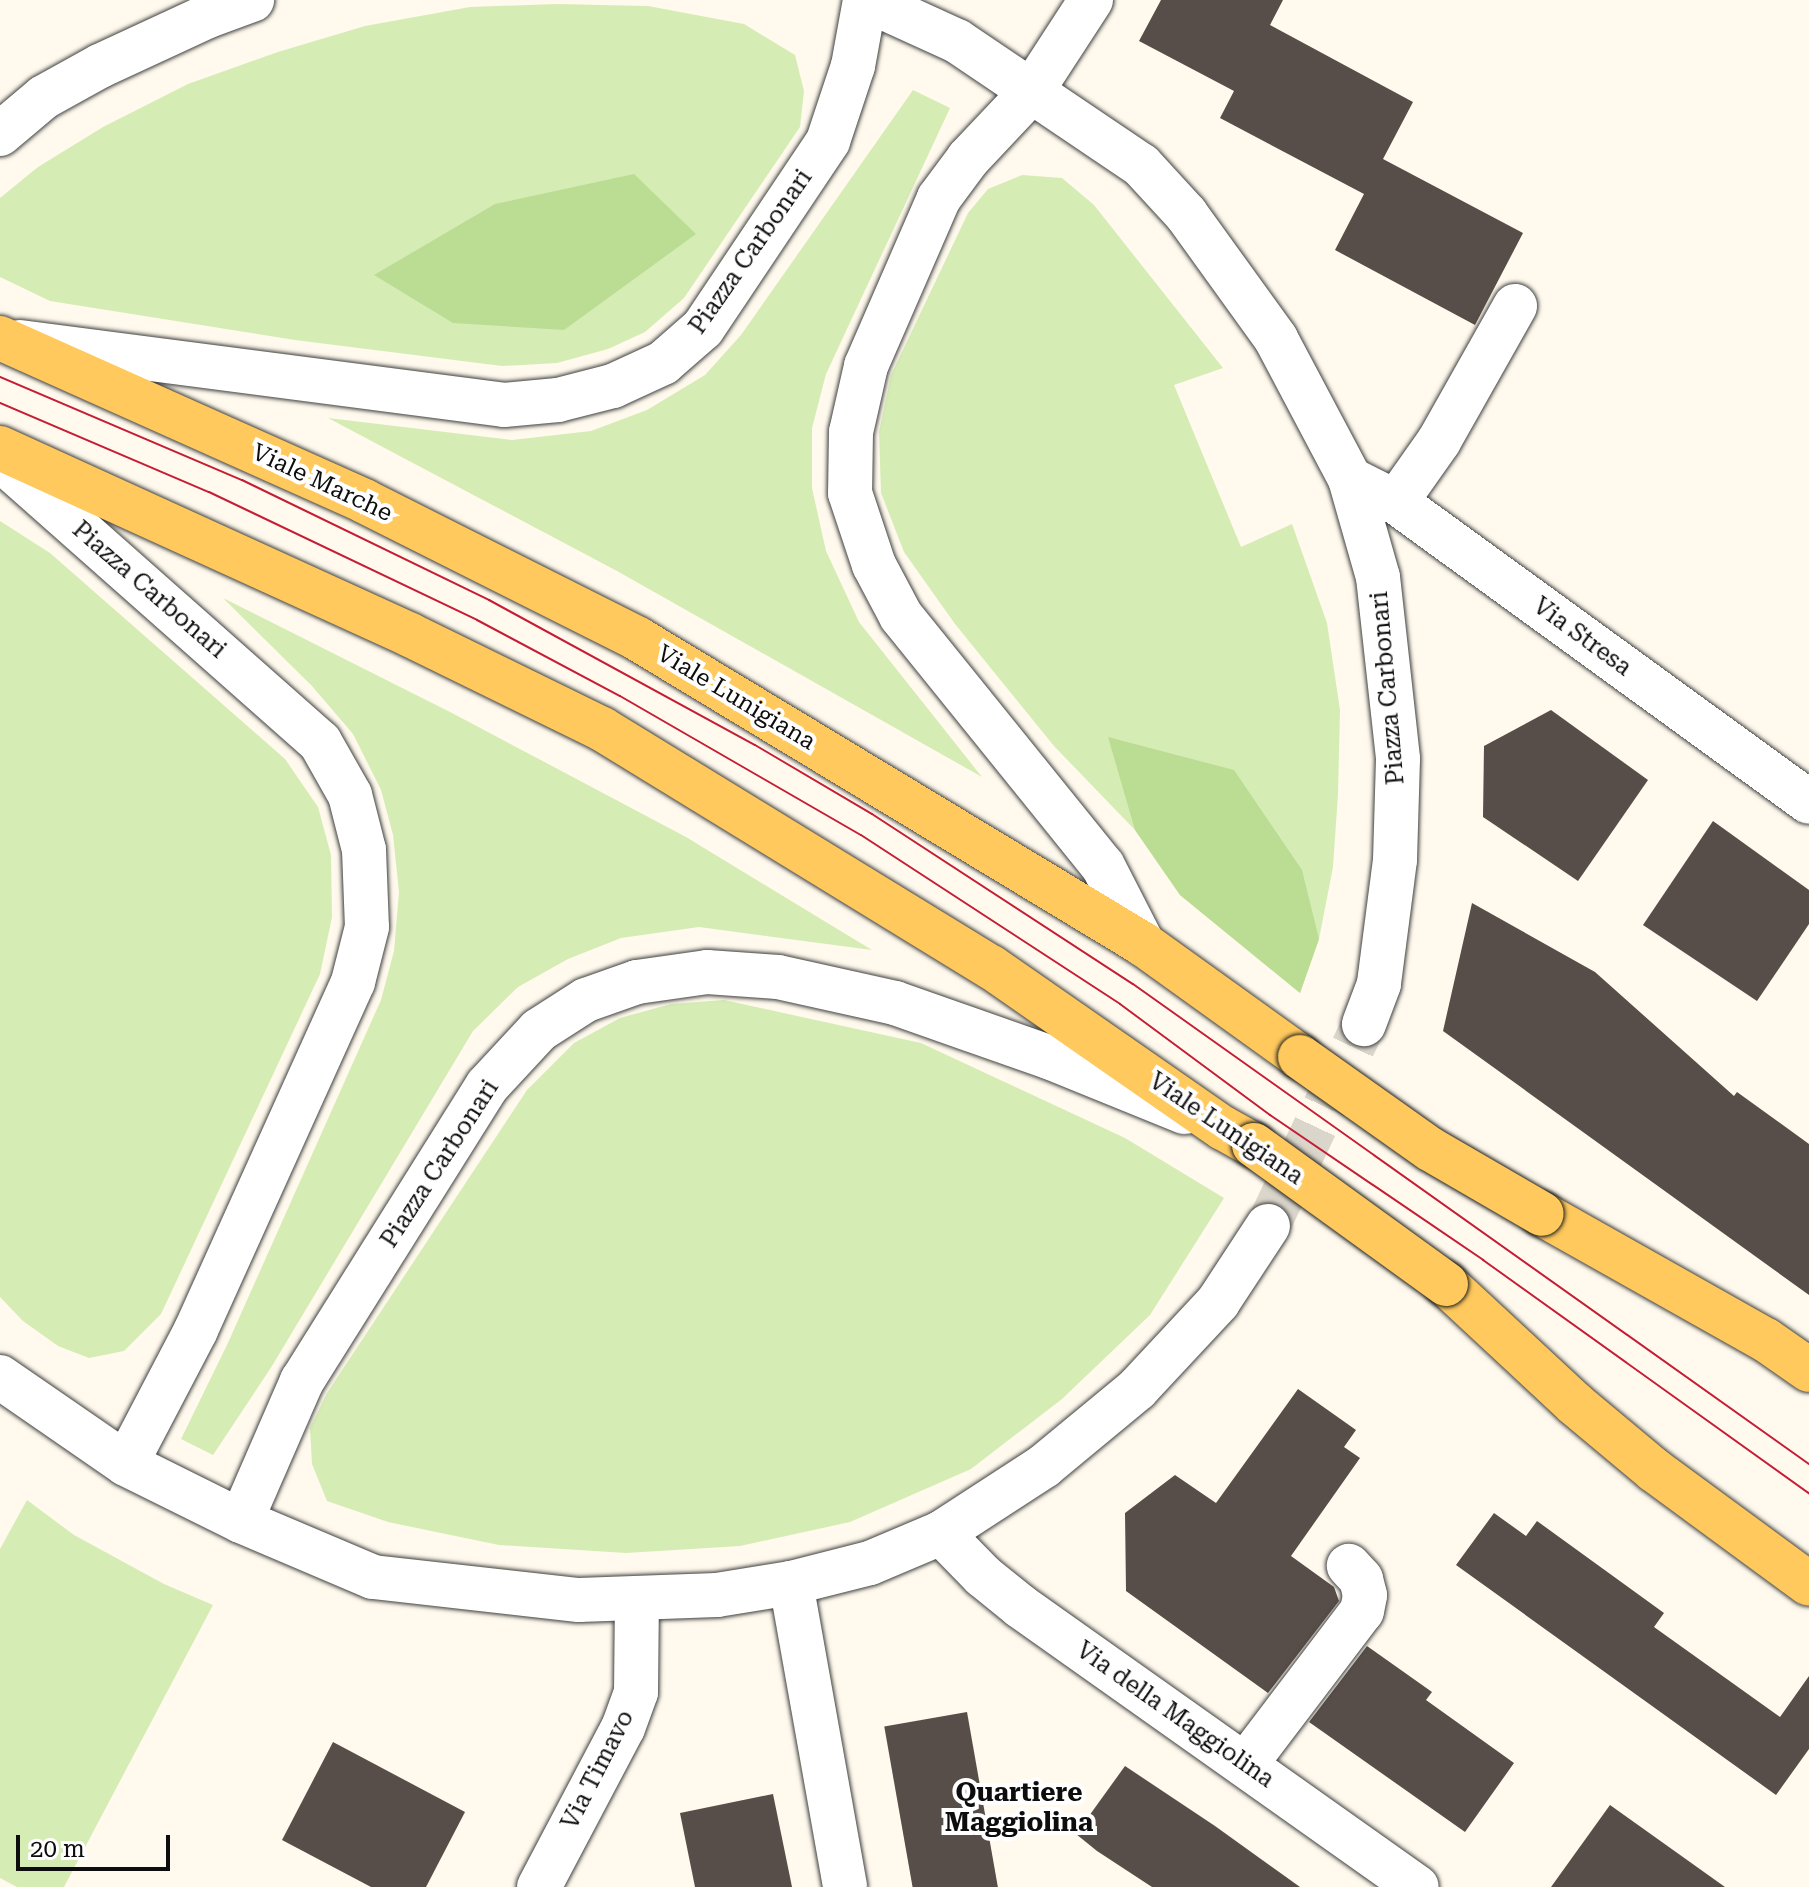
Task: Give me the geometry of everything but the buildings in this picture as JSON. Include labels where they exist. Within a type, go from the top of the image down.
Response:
[{"type":"main road","name":"Viale Marche","points":[[3,339],[364,501],[638,639]]},
{"type":"main road","name":"Viale Lunigiana","points":[[0,448],[410,635],[602,729],[991,967],[1238,1136],[1446,1284],[1575,1404],[1654,1470],[1809,1584]]},
{"type":"main road","name":"Viale Lunigiana","points":[[638,639],[1143,944],[1430,1149],[1766,1340],[1809,1370]]},
{"type":"street","points":[[168,0],[208,16]]},
{"type":"street","points":[[0,134],[44,97],[77,78],[208,16],[252,0]]},
{"type":"street","name":"Piazza Carbonari","points":[[3,339],[504,405],[558,400],[613,386],[663,363],[703,328],[828,141],[853,66],[866,0],[957,41],[1141,165],[1186,214],[1276,339],[1350,479],[1378,577],[1398,759],[1395,860],[1381,969],[1364,1024]]},
{"type":"street","points":[[1091,0],[1032,91],[968,159],[939,198],[866,366],[851,432],[850,493],[874,565],[901,616],[1103,866],[1143,944]]},
{"type":"street","points":[[1396,502],[1439,441],[1515,306]]},
{"type":"street","name":"Piazza Carbonari","points":[[0,459],[320,742],[350,795],[364,850],[367,927],[353,982],[196,1330],[126,1464]]},
{"type":"street","name":"Via Stresa","points":[[1350,479],[1396,502],[1809,802]]},
{"type":"street","name":"Piazza Carbonari","points":[[241,1521],[302,1381],[487,1086],[539,1030],[586,1000],[637,982],[707,972],[778,977],[895,1003],[1051,1058],[1238,1136]]},
{"type":"street","points":[[0,1377],[126,1464],[241,1521],[373,1577],[477,1591],[637,1600],[717,1595],[791,1583],[870,1563],[941,1533],[1044,1466],[1137,1389],[1218,1302],[1268,1226]]},
{"type":"street","name":"Via della Maggiolina","points":[[941,1533],[983,1576],[1020,1606],[1417,1887]]},
{"type":"street","points":[[1245,1765],[1362,1611],[1365,1595],[1361,1579],[1349,1566]]},
{"type":"street","points":[[791,1583],[845,1887]]},
{"type":"street","name":"Via Timavo","points":[[539,1887],[623,1728],[636,1692],[637,1600]]},
{"type":"green space","points":[[557,4],[648,6],[744,24],[795,55],[804,91],[800,127],[684,298],[645,332],[608,349],[557,363],[502,366],[295,340],[50,301],[0,277],[0,198],[38,167],[103,127],[188,84],[365,26],[470,7]]},
{"type":"green space","points":[[913,90],[950,108],[826,374],[812,428],[812,488],[826,551],[859,622],[982,777],[617,571],[328,418],[512,440],[591,431],[647,410],[705,375],[741,335]]},
{"type":"green space","points":[[634,174],[696,234],[564,330],[453,323],[374,275],[495,204]]},
{"type":"green space","points":[[1022,175],[1062,178],[1094,205],[1223,368],[1174,385],[1241,547],[1292,524],[1327,623],[1340,710],[1333,867],[1319,939],[1300,993],[1180,895],[1135,830],[1054,746],[955,624],[904,552],[881,493],[879,432],[891,375],[968,213],[988,189]]},
{"type":"green space","points":[[0,521],[50,553],[285,759],[318,807],[331,855],[332,917],[320,974],[161,1314],[124,1351],[89,1358],[58,1346],[23,1321],[0,1297]]},
{"type":"green space","points":[[223,598],[452,713],[686,837],[872,950],[699,927],[621,938],[568,959],[518,987],[473,1031],[272,1366],[213,1455],[181,1439],[227,1345],[381,1000],[394,951],[399,892],[393,835],[381,790],[353,734],[312,686]]},
{"type":"green space","points":[[1108,737],[1234,770],[1302,870],[1319,939],[1300,993],[1180,895],[1135,830]]},
{"type":"green space","points":[[724,1000],[921,1043],[1125,1138],[1224,1198],[1150,1315],[1062,1399],[971,1469],[850,1522],[740,1546],[626,1553],[499,1545],[388,1522],[327,1501],[312,1464],[310,1428],[327,1393],[527,1090],[574,1043],[620,1018],[671,1004]]},
{"type":"green space","points":[[27,1500],[74,1535],[164,1584],[213,1605],[64,1887],[17,1887],[0,1878],[0,1549]]},
{"type":"tunnel","points":[[1268,1226],[1364,1024]]},
{"type":"tram line","points":[[0,377],[242,480],[489,600],[755,745],[872,814],[1133,984],[1809,1464]]},
{"type":"tram line","points":[[0,403],[209,492],[477,620],[620,696],[861,835],[1120,1004],[1270,1115],[1483,1260],[1809,1493]]},
{"type":"district","name":"Quartiere Maggiolina","points":[[1019,1808]]}]
